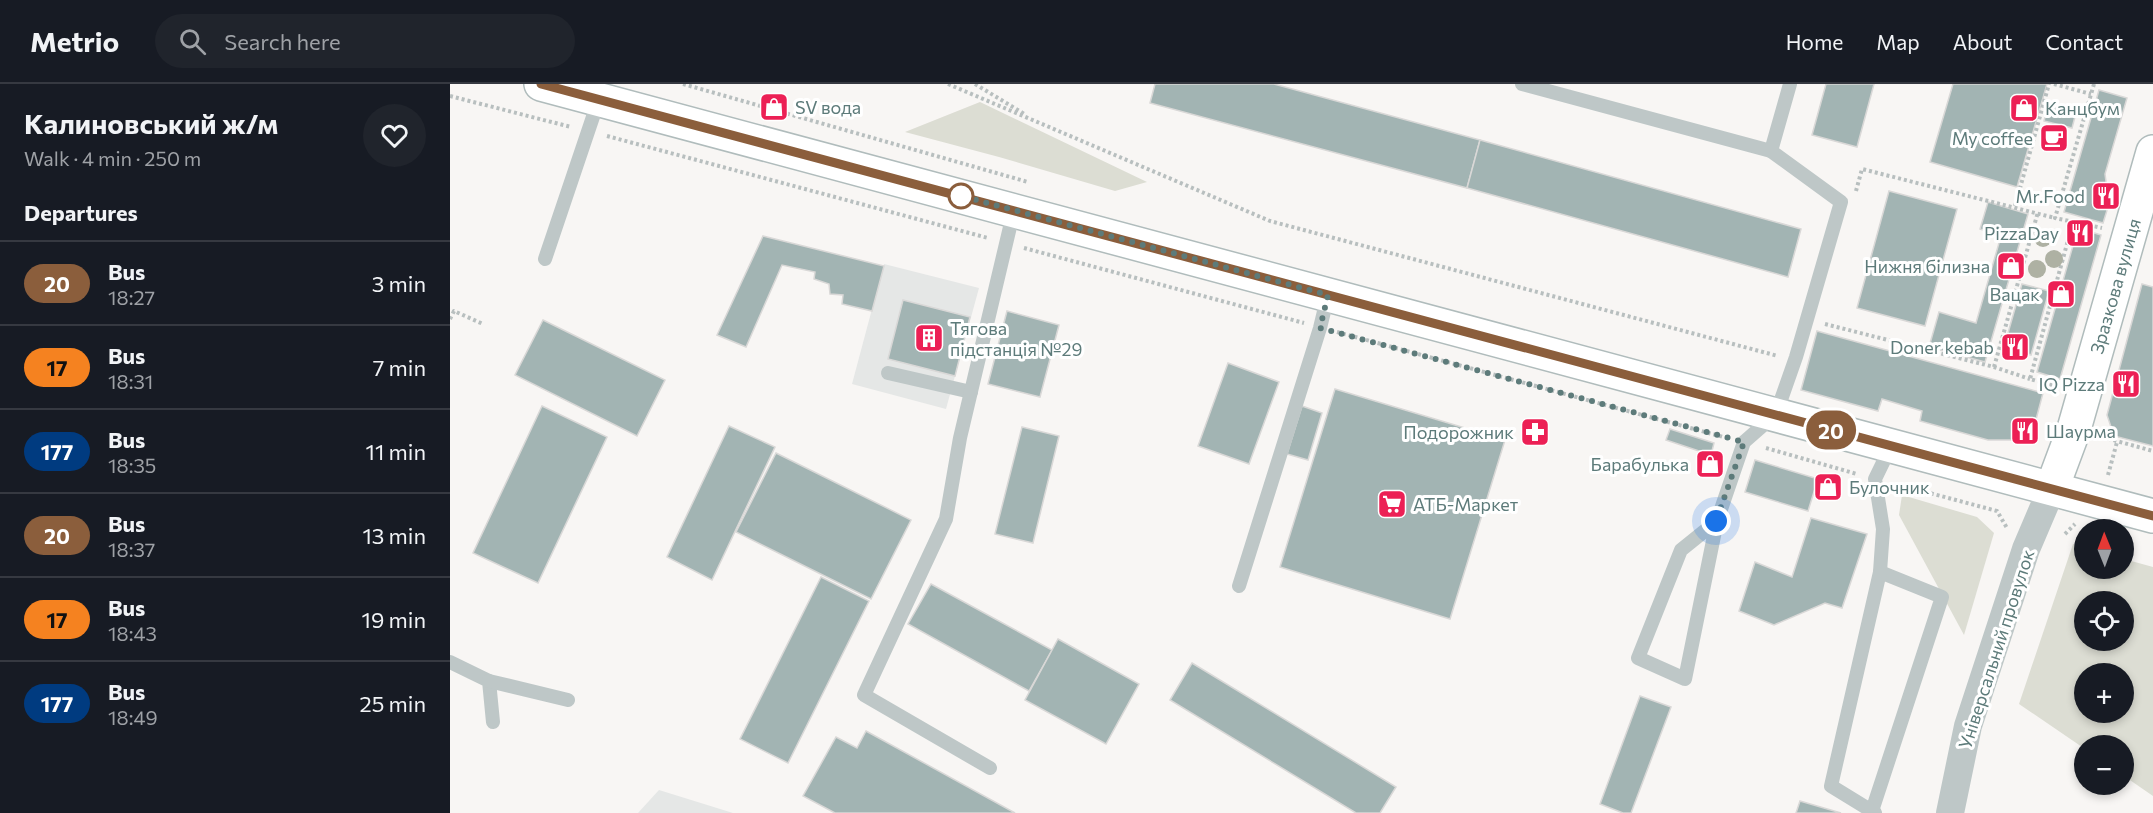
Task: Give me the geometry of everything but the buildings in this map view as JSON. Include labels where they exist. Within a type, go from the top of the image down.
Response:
[{"type":"main road","points":[[541,84],[2153,516]]},
{"type":"main road","name":"Зразкова вулиця","points":[[2052,488],[2074,429],[2148,190],[2153,152]]},
{"type":"street","name":"Універсальний провулок","points":[[1950,813],[1968,726],[2026,549],[2052,488]]},
{"type":"lane","points":[[1522,84],[1771,151],[1840,202],[1796,357],[1776,414],[1744,442],[1716,521],[1685,679],[1638,658],[1681,550],[1716,521]]},
{"type":"lane","points":[[1771,151],[1790,84]]},
{"type":"lane","points":[[544,259],[599,99]]},
{"type":"lane","points":[[990,768],[864,695],[946,519],[960,438],[1014,210]]},
{"type":"lane","points":[[1239,586],[1320,328],[1328,295]]},
{"type":"lane","points":[[888,373],[971,392]]},
{"type":"lane","points":[[1880,572],[1942,597],[1874,812],[1831,786],[1880,572],[1883,530],[1875,479],[1891,446]]},
{"type":"lane","points":[[450,662],[489,681],[568,700]]},
{"type":"lane","points":[[489,681],[493,722]]},
{"type":"path","points":[[948,84],[1270,222],[1777,356],[1796,357]]},
{"type":"path","points":[[975,84],[1038,123]]},
{"type":"path","points":[[2015,206],[2049,84]]},
{"type":"path","points":[[2054,84],[2091,94]]},
{"type":"path","points":[[2055,218],[2094,84]]},
{"type":"path","points":[[450,96],[1005,243],[1996,511],[2006,528],[2034,534]]},
{"type":"path","points":[[1854,196],[1862,169],[2107,230]]},
{"type":"path","points":[[1994,367],[2038,212]]},
{"type":"path","points":[[2030,378],[2073,222]]},
{"type":"path","points":[[450,319],[454,311],[483,324]]},
{"type":"path","points":[[1807,320],[1994,367],[2065,388]]},
{"type":"path","points":[[2117,441],[2153,451]]},
{"type":"shaded area","points":[[980,102],[1147,182],[1115,191],[905,132]]},
{"type":"shaded area","points":[[884,264],[979,288],[946,409],[852,384]]},
{"type":"shaded area","points":[[1902,495],[1977,517],[1994,533],[1964,635],[1899,515]]},
{"type":"shaded area","points":[[2073,544],[2074,579],[2134,579],[2134,562],[2153,567],[2153,796],[2134,783],[2134,735],[2074,735],[2074,742],[2019,704]]},
{"type":"shaded area","points":[[659,790],[733,813],[638,813]]},
{"type":"bus line","name":"20","points":[[541,84],[2153,516]]},
{"type":"place","name":"SV вода","points":[[774,107]]},
{"type":"place","name":"Канцбум","points":[[2024,108]]},
{"type":"place","name":"My coffee","points":[[2054,138]]},
{"type":"place","name":"Mr.Food","points":[[2106,196]]},
{"type":"place","name":"PizzaDay","points":[[2080,233]]},
{"type":"place","name":"Нижня білизна","points":[[2011,266]]},
{"type":"place","name":"Вацак","points":[[2061,294]]},
{"type":"place","name":"Тягова пiдстанцiя №29","points":[[929,338]]},
{"type":"place","name":"Doner kebab","points":[[2015,347]]},
{"type":"place","name":"IQ Pizza","points":[[2126,384]]},
{"type":"place","name":"Шаурма","points":[[2025,431]]},
{"type":"place","name":"Подорожник","points":[[1535,432]]},
{"type":"place","name":"Барабулька","points":[[1710,464]]},
{"type":"place","name":"Булочник","points":[[1828,487]]},
{"type":"place","name":"АТБ-Маркет","points":[[1392,504]]},
{"type":"route","points":[[961,196],[958,195],[1328,295],[1320,328],[1744,442],[1716,521]]}]
